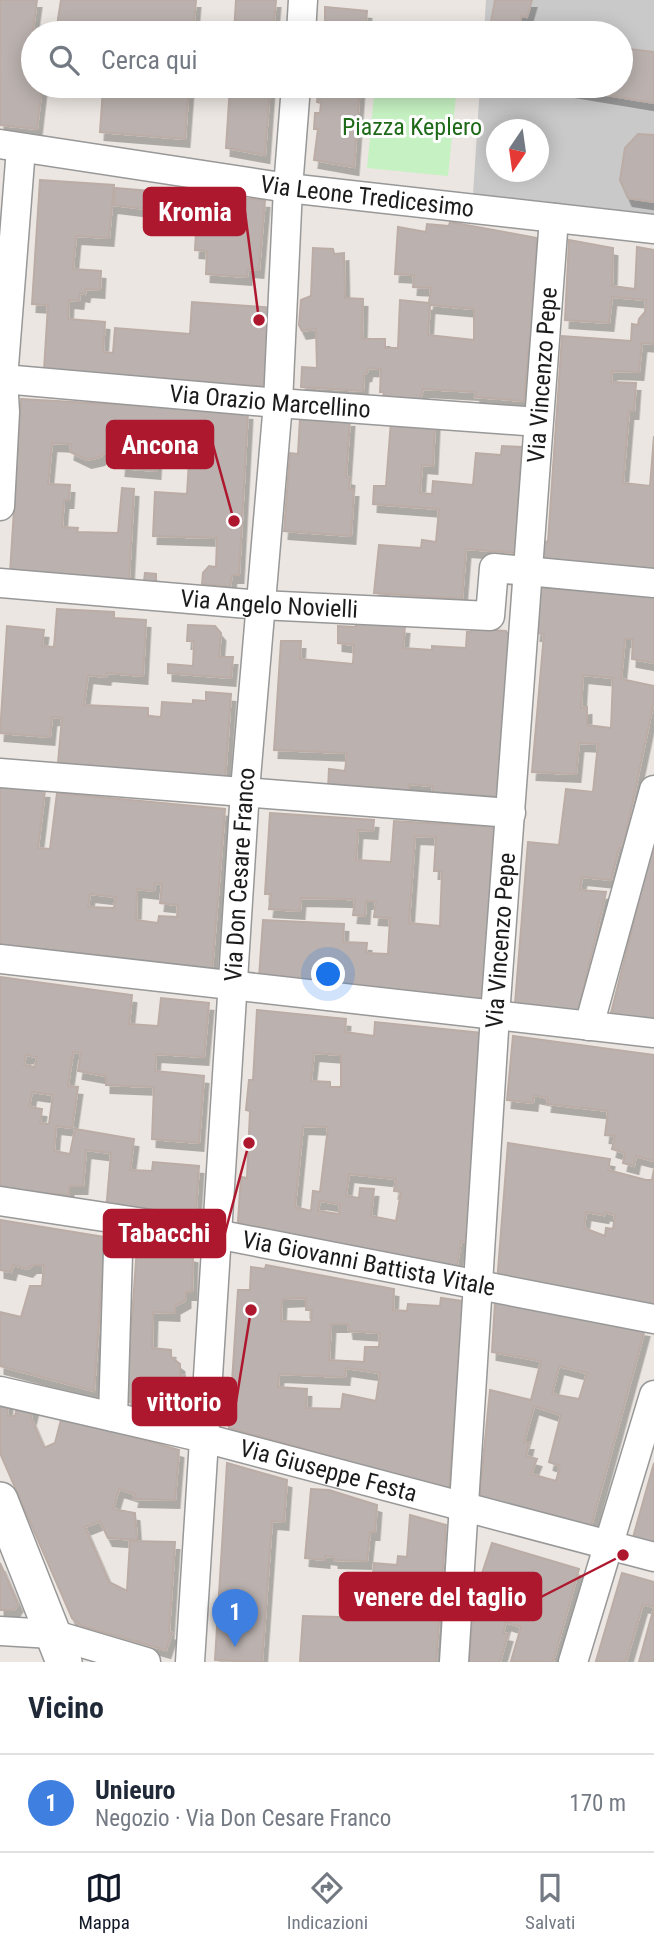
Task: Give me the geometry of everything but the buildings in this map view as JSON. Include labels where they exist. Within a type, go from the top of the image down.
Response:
[{"type":"street","points":[[302,21],[303,0]]},
{"type":"street","name":"Via Don Cesare Franco","points":[[190,1662],[245,790],[278,403],[295,98]]},
{"type":"street","points":[[0,506],[11,146]]},
{"type":"street","name":"Via Leone Tredicesimo","points":[[11,146],[288,188],[654,229]]},
{"type":"street","name":"Via Vincenzo Pepe","points":[[454,1662],[495,1015],[554,218]]},
{"type":"street","name":"Via Orazio Marcellino","points":[[3,379],[538,422]]},
{"type":"street","name":"Via Angelo Novielli","points":[[0,583],[260,605],[490,616],[494,568],[527,572]]},
{"type":"street","points":[[527,572],[654,583]]},
{"type":"street","points":[[0,773],[245,790],[511,813]]},
{"type":"street","points":[[589,1026],[654,790]]},
{"type":"street","points":[[0,959],[654,1033]]},
{"type":"street","name":"Via Giovanni Battista Vitale","points":[[0,1201],[216,1234],[654,1319]]},
{"type":"street","points":[[113,1417],[119,1220]]},
{"type":"street","name":"Via Giuseppe Festa","points":[[0,1391],[204,1438],[611,1544],[654,1558]]},
{"type":"street","points":[[573,1662],[611,1544],[654,1395]]},
{"type":"street","points":[[0,1500],[58,1648]]},
{"type":"street","points":[[0,1630],[58,1648],[146,1662]]},
{"type":"shaded area","points":[[486,0],[654,0],[654,214],[473,194],[479,98],[633,98],[633,21],[485,21]]},
{"type":"green space","name":"Piazza Keplero","points":[[374,98],[456,98],[448,176],[367,168]]},
{"type":"place","name":"Kromia","points":[[259,320]]},
{"type":"place","name":"Ancona","points":[[234,521]]},
{"type":"place","name":"Tabacchi","points":[[249,1143]]},
{"type":"place","name":"vittorio","points":[[251,1310]]},
{"type":"place","name":"venere del taglio","points":[[623,1555]]},
{"type":"place","name":"Unieuro","points":[[235,1647]]}]
